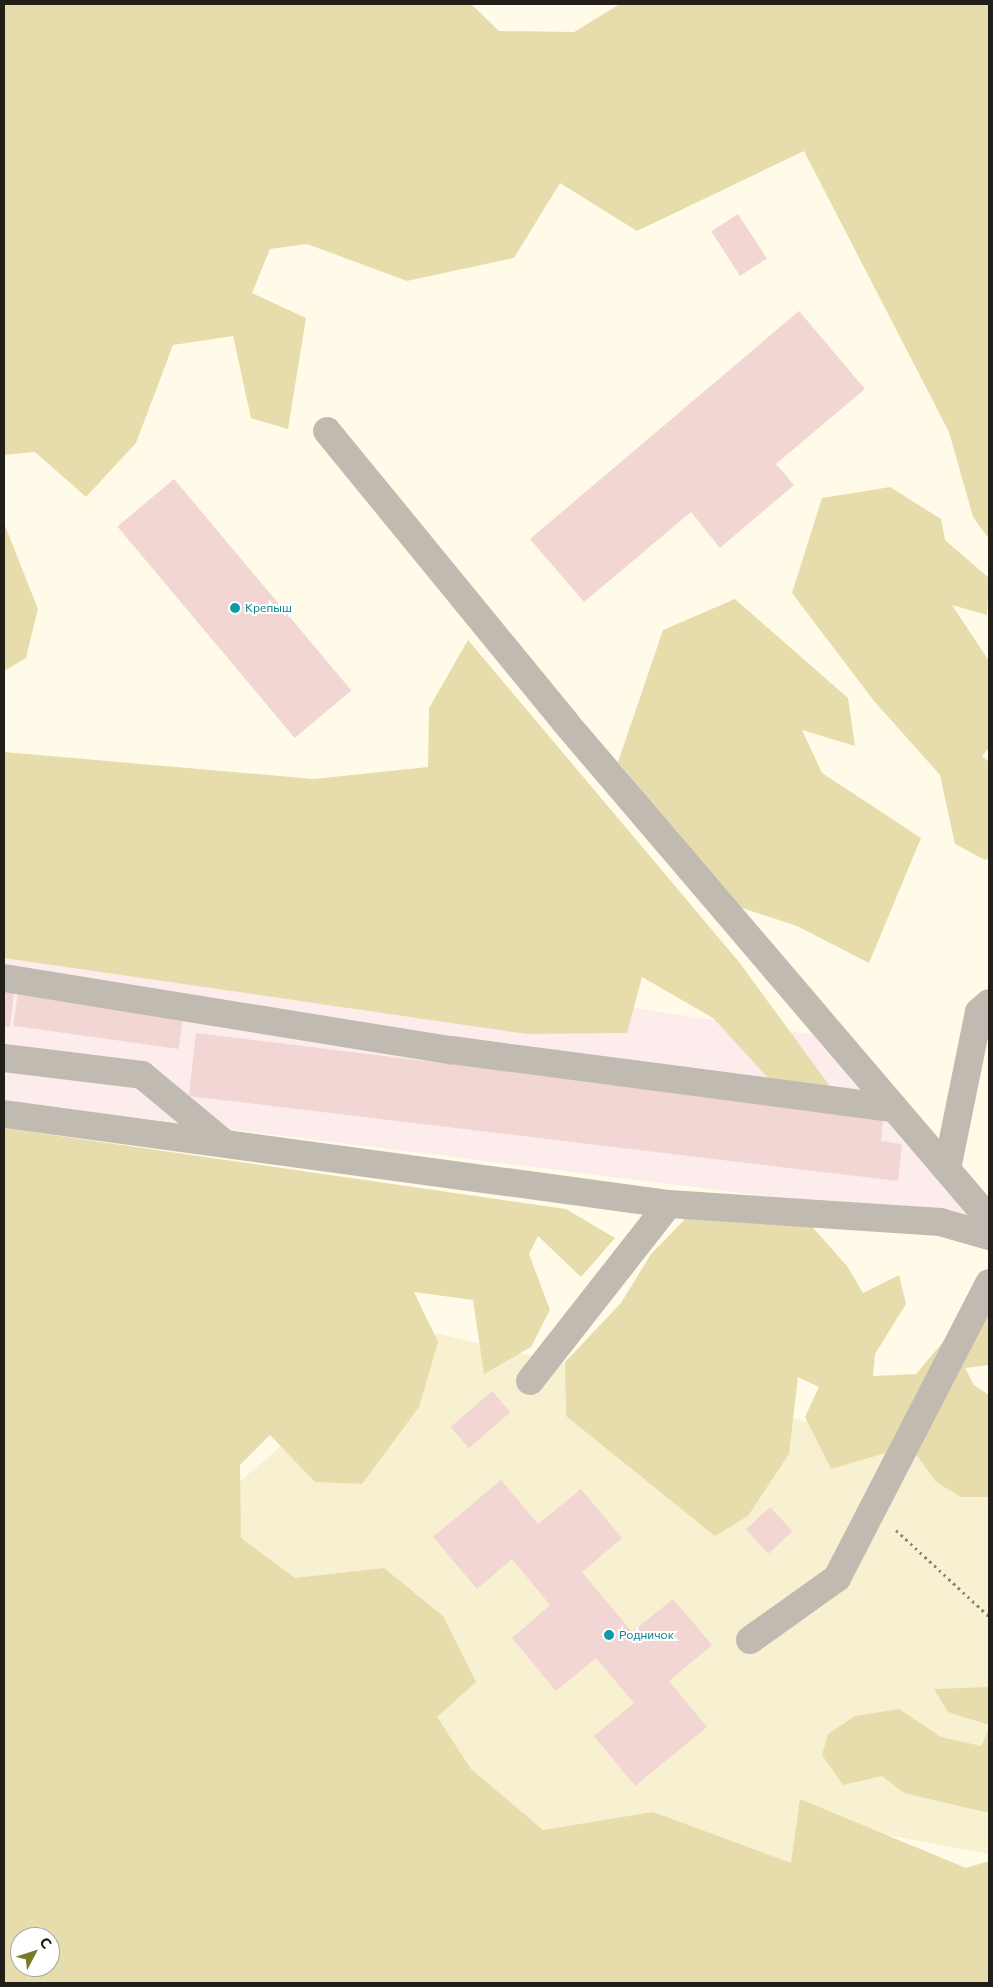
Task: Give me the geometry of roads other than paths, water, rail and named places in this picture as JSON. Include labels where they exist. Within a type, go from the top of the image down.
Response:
[{"type":"lane","points":[[327,431],[572,729],[989,1219]]},
{"type":"lane","points":[[4,978],[451,1050],[894,1108]]},
{"type":"lane","points":[[947,1169],[978,1012],[989,1003]]},
{"type":"lane","points":[[4,1058],[142,1075],[224,1143]]},
{"type":"lane","points":[[4,1114],[670,1204],[940,1222],[989,1236]]},
{"type":"lane","points":[[530,1381],[670,1204]]},
{"type":"lane","points":[[750,1640],[837,1578],[876,1511],[989,1283]]},
{"type":"place","name":"Крепыш","points":[[235,608]]},
{"type":"place","name":"Родничок","points":[[609,1635]]}]
